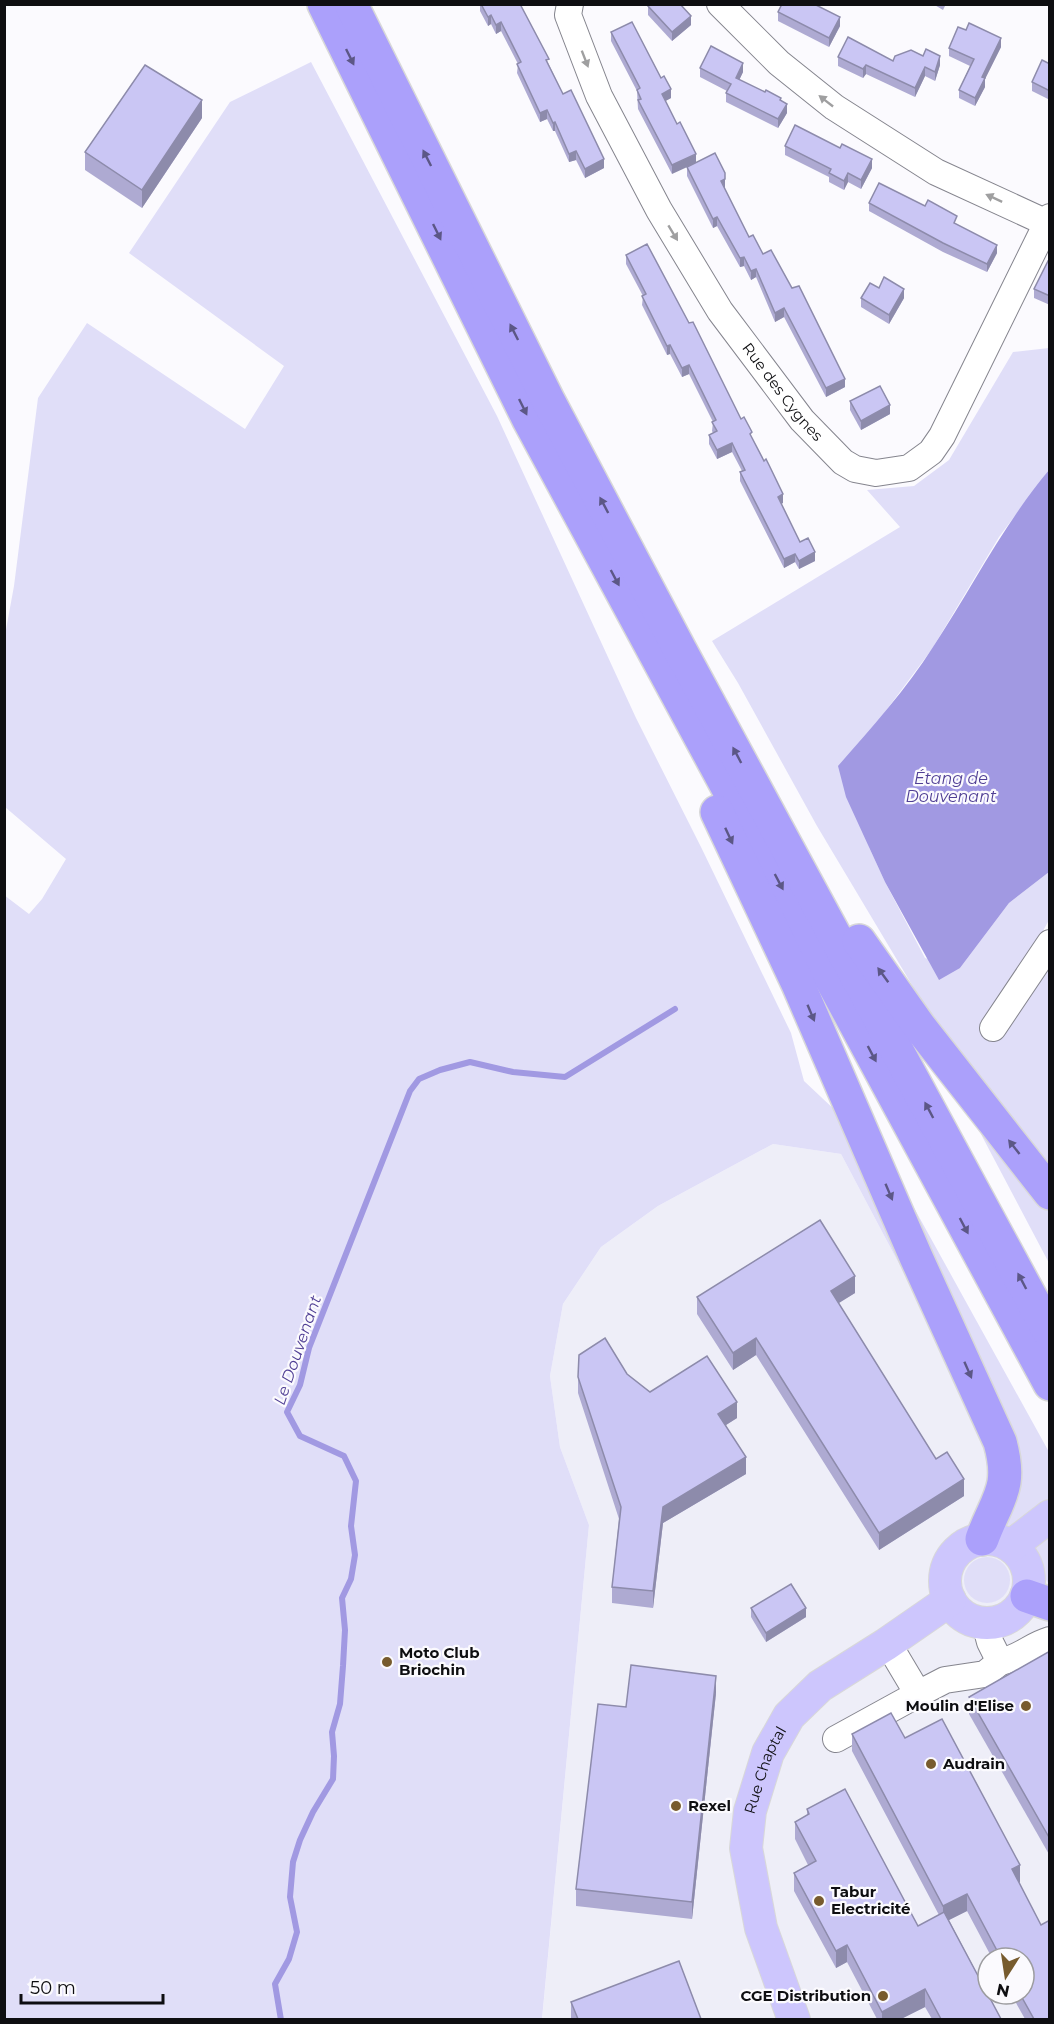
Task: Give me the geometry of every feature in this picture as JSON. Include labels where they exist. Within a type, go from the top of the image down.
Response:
[{"type":"highway","points":[[324,4],[529,420],[1050,1384]]},
{"type":"highway","points":[[351,4],[549,402],[1050,1333]]},
{"type":"highway","points":[[651,646],[676,723],[798,984],[1000,1442],[1006,1464],[997,1543]]},
{"type":"highway","points":[[795,861],[830,893],[871,959],[919,1026],[1050,1193]]},
{"type":"main road","points":[[997,1543],[1026,1563],[1038,1600],[1020,1607],[1010,1616],[985,1623],[964,1616],[950,1600],[945,1587],[945,1574],[950,1561],[964,1546],[997,1543],[1050,1516]]},
{"type":"main road","name":"Rue Chaptal","points":[[794,2019],[761,1928],[746,1848],[750,1811],[768,1753],[789,1716],[820,1686],[950,1600]]},
{"type":"street","name":"Rue des Cygnes","points":[[570,4],[568,15],[599,96],[658,210],[720,311],[802,420],[843,462],[855,468],[876,473],[909,468],[931,452],[942,436],[1048,220],[936,172],[834,107],[779,63],[720,4]]},
{"type":"street","points":[[993,1028],[1050,943]]},
{"type":"street","points":[[985,1623],[990,1642],[1000,1662]]},
{"type":"street","points":[[836,1739],[945,1680],[985,1674],[1000,1662],[1016,1658],[1040,1643],[1050,1640]]},
{"type":"street","points":[[885,1645],[896,1658],[918,1694]]},
{"type":"shaded area","points":[[311,62],[497,416],[636,718],[791,1033],[804,1081],[887,1159],[1049,1452],[1049,1584],[1004,1524],[1016,1471],[972,1402],[841,1154],[773,1144],[658,1206],[601,1247],[563,1304],[550,1376],[560,1447],[589,1525],[542,2019],[5,2019],[4,895],[29,914],[42,899],[66,859],[5,807],[5,635],[14,586],[38,398],[87,323],[245,429],[284,366],[129,253],[230,102]]},
{"type":"shaded area","points":[[1049,348],[1049,470],[999,537],[932,649],[876,724],[850,753],[869,847],[925,958],[960,968],[1009,903],[1049,872],[1049,920],[1027,960],[1049,971],[1049,1263],[983,1138],[912,985],[817,826],[738,683],[712,641],[900,527],[867,490],[914,486],[949,460],[1013,352]]},
{"type":"shaded area","points":[[773,1144],[841,1154],[972,1402],[1017,1471],[1004,1524],[1049,1584],[1049,2019],[542,2020],[589,1525],[560,1447],[550,1376],[563,1304],[601,1247],[658,1206]]},
{"type":"shaded area","points":[[987,1557],[1003,1564],[1010,1580],[1003,1596],[987,1603],[971,1596],[964,1580],[971,1564]]},
{"type":"water","name":"Étang de Douvenant","points":[[1049,470],[1049,872],[1009,903],[960,968],[939,980],[885,882],[846,797],[838,766],[923,663],[1002,535]]},
{"type":"building","points":[[481,4],[520,4],[549,59],[546,60],[563,94],[571,90],[604,159],[585,169],[576,151],[569,154],[547,110],[540,113],[517,64],[521,62],[501,22],[496,25],[491,15],[488,17]]},
{"type":"building","points":[[649,4],[680,4],[691,16],[672,32],[648,6]]},
{"type":"building","points":[[782,4],[814,4],[840,17],[829,38],[778,12]]},
{"type":"building","points":[[632,22],[661,78],[664,76],[671,89],[662,94],[677,124],[680,122],[696,154],[672,165],[638,100],[641,99],[637,90],[640,88],[611,32]]},
{"type":"building","points":[[969,23],[1001,38],[982,77],[985,78],[975,98],[959,90],[974,59],[949,48],[958,27],[966,30]]},
{"type":"building","points":[[848,37],[893,61],[895,56],[911,50],[923,56],[926,49],[940,56],[935,72],[925,67],[915,88],[866,65],[863,69],[838,57]]},
{"type":"building","points":[[711,46],[743,63],[736,78],[765,92],[766,90],[787,104],[778,119],[726,93],[731,84],[700,68]]},
{"type":"building","points":[[1042,60],[1050,64],[1050,91],[1032,82]]},
{"type":"building","points":[[145,65],[202,100],[142,190],[85,152]]},
{"type":"building","points":[[795,125],[840,148],[842,144],[872,159],[861,180],[848,173],[844,181],[829,173],[831,169],[785,146]]},
{"type":"building","points":[[715,153],[725,173],[725,179],[721,181],[749,237],[753,235],[763,254],[771,250],[792,288],[799,286],[845,379],[826,388],[784,308],[775,313],[756,269],[751,271],[744,257],[740,258],[717,217],[713,219],[687,167]]},
{"type":"building","points":[[879,183],[925,206],[928,200],[957,216],[954,223],[997,245],[987,264],[869,203]]},
{"type":"building","points":[[647,244],[689,323],[693,322],[741,419],[744,417],[752,432],[750,434],[764,461],[766,459],[783,494],[778,497],[800,542],[808,538],[815,552],[799,561],[795,554],[784,559],[740,472],[745,470],[732,443],[717,450],[709,435],[717,431],[712,422],[716,420],[689,365],[682,368],[670,345],[667,346],[642,296],[646,294],[626,255]]},
{"type":"building","points":[[1048,261],[1050,262],[1050,296],[1034,289]]},
{"type":"building","points":[[884,277],[904,289],[889,315],[861,298],[870,283],[879,288]]},
{"type":"building","points":[[880,386],[890,405],[861,421],[850,401]]},
{"type":"building","points":[[820,1220],[855,1276],[831,1291],[936,1459],[947,1452],[964,1479],[879,1533],[756,1338],[733,1353],[697,1297]]},
{"type":"building","points":[[605,1338],[627,1374],[650,1392],[707,1356],[737,1402],[718,1414],[746,1457],[663,1507],[653,1591],[612,1587],[621,1507],[578,1377],[579,1355]]},
{"type":"building","points":[[791,1584],[806,1608],[766,1633],[751,1608]]},
{"type":"building","points":[[1050,1651],[1050,1839],[969,1697]]},
{"type":"building","points":[[631,1665],[716,1676],[692,1902],[576,1889],[598,1704],[626,1707]]},
{"type":"building","points":[[891,1713],[905,1738],[942,1719],[1020,1865],[1012,1869],[1041,1925],[1050,1920],[1050,2019],[1034,2019],[1027,2006],[1036,2006],[1036,1946],[995,1946],[967,1894],[943,1906],[852,1734]]},
{"type":"building","points":[[845,1789],[918,1926],[944,1912],[976,1972],[976,2006],[994,2006],[1001,2019],[941,2019],[925,1989],[882,2012],[847,1945],[836,1951],[794,1873],[816,1861],[795,1822],[809,1814],[807,1809]]},
{"type":"building","points":[[679,1961],[701,2019],[578,2019],[571,2002]]},
{"type":"waterway","name":"Le Douvenant","points":[[281,2020],[275,1984],[289,1959],[297,1932],[290,1897],[293,1862],[313,1812],[333,1779],[332,1732],[340,1704],[345,1630],[342,1598],[351,1579],[355,1555],[351,1526],[356,1481],[344,1456],[300,1436],[287,1412],[300,1385],[309,1348],[410,1091],[419,1079],[440,1070],[470,1062],[513,1072],[565,1077],[675,1009]]},
{"type":"place","name":"Moto Club Briochin","points":[[387,1662]]},
{"type":"place","name":"Moulin d'Elise","points":[[1026,1706]]},
{"type":"place","name":"Audrain","points":[[931,1764]]},
{"type":"place","name":"Rexel","points":[[676,1806]]},
{"type":"place","name":"Tabur Electricité","points":[[819,1901]]},
{"type":"place","name":"CGE Distribution","points":[[883,1996]]}]
